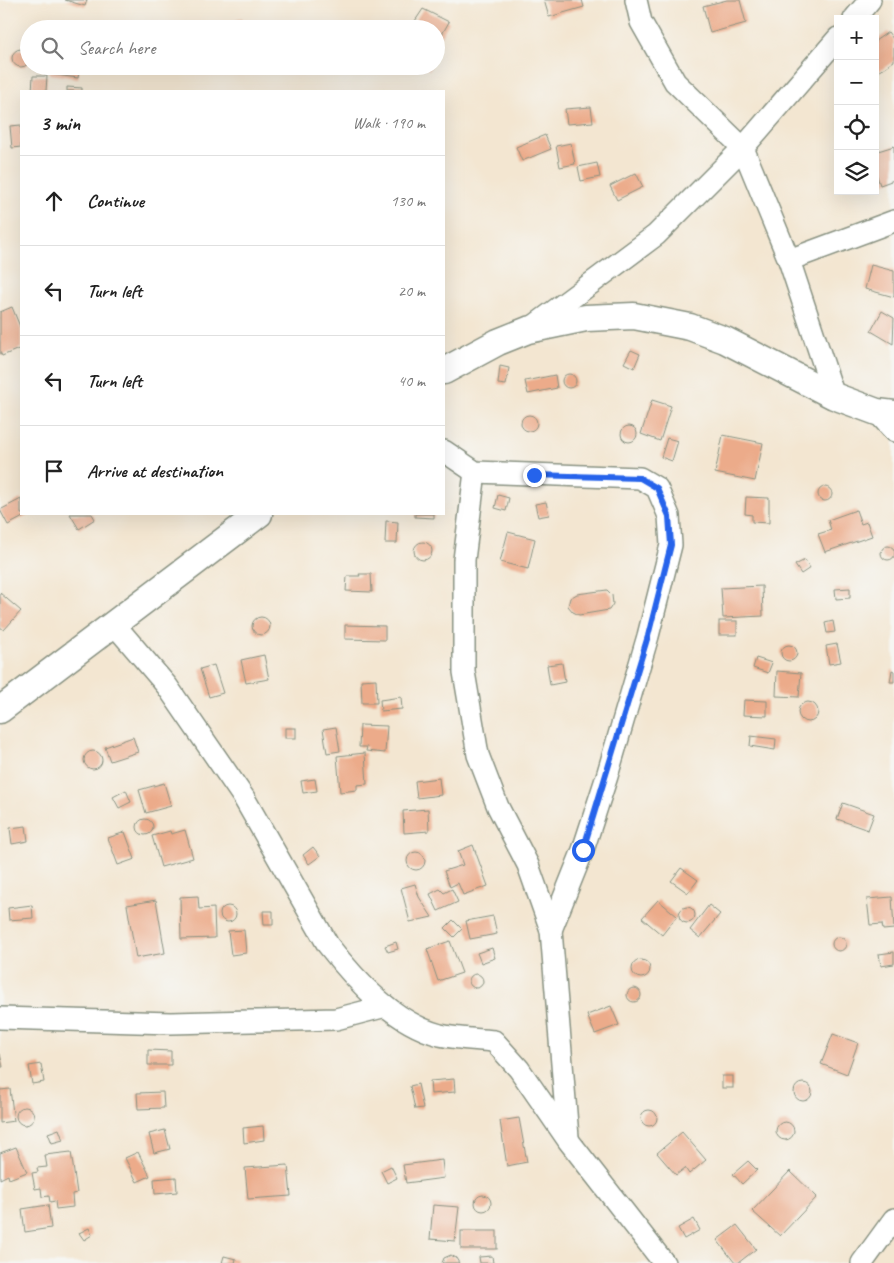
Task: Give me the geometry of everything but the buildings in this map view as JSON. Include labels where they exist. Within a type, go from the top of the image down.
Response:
[{"type":"street","points":[[636,0],[641,22],[675,82],[743,148],[789,260],[834,396]]},
{"type":"street","points":[[857,15],[870,0]]},
{"type":"street","points":[[528,330],[656,235],[743,148],[834,43]]},
{"type":"street","points":[[789,260],[894,222]]},
{"type":"street","points":[[445,370],[498,342],[528,330],[586,318],[634,316],[690,327],[725,340],[834,396],[886,413],[894,432]]},
{"type":"street","points":[[445,452],[475,472],[640,478],[657,488],[669,516],[671,545],[648,636],[583,850],[550,930]]},
{"type":"street","points":[[475,472],[464,560],[464,672],[478,755],[498,807],[528,865],[550,930],[568,1140]]},
{"type":"street","points":[[0,710],[258,515]]},
{"type":"street","points":[[114,624],[167,686],[244,798],[328,946],[345,967],[386,1006],[413,1024],[440,1035],[494,1041],[519,1070],[568,1140],[664,1263]]},
{"type":"street","points":[[0,1018],[171,1023],[336,1019],[386,1006]]},
{"type":"street","points":[[862,1263],[894,1218]]},
{"type":"route","points":[[534,475],[640,478],[657,488],[669,516],[671,545],[648,636],[583,850]]}]
